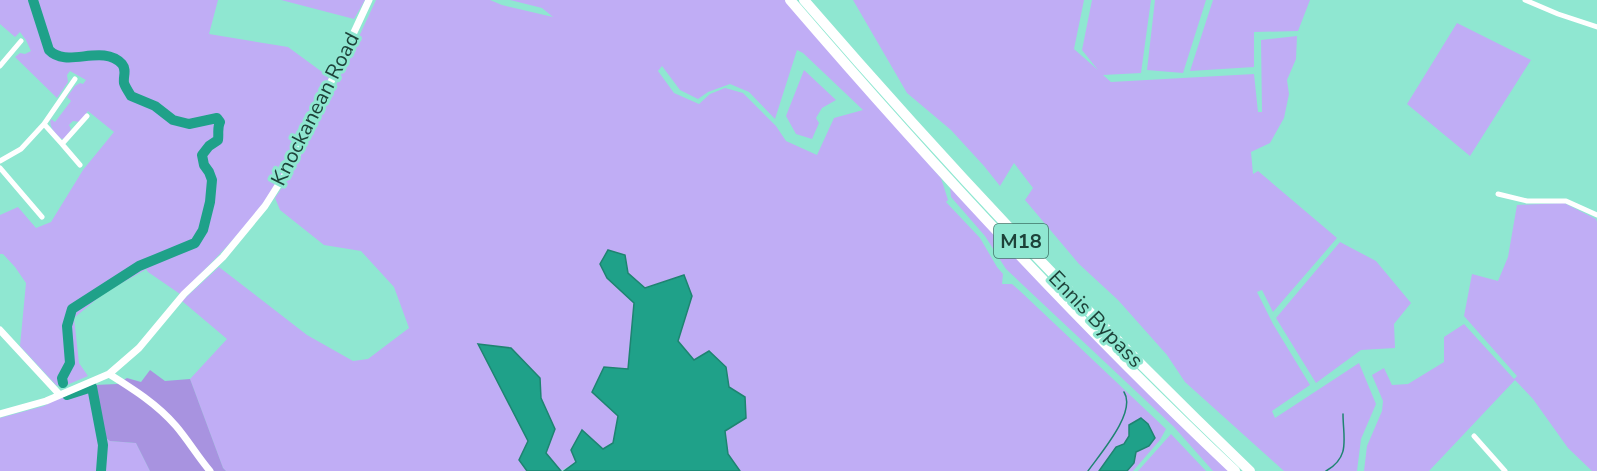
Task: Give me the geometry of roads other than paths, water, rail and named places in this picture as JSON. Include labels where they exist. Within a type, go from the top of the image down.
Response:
[{"type":"highway","name":"Ennis Bypass","points":[[790,0],[953,183],[1052,289],[1235,471]]},
{"type":"highway","name":"Ennis Bypass","points":[[804,0],[954,170],[1050,272],[1180,404],[1250,471]]},
{"type":"street","name":"Knockanean Road","points":[[109,374],[138,348],[184,294],[223,257],[271,196],[296,157],[369,0]]},
{"type":"street","points":[[1525,0],[1597,27]]},
{"type":"street","points":[[0,66],[21,41]]},
{"type":"street","points":[[0,161],[21,149],[44,124],[75,79]]},
{"type":"street","points":[[63,144],[87,116]]},
{"type":"street","points":[[44,124],[80,165]]},
{"type":"street","points":[[0,168],[42,217]]},
{"type":"street","points":[[1498,194],[1527,201],[1566,201],[1597,215]]},
{"type":"street","points":[[0,330],[59,394]]},
{"type":"street","points":[[0,414],[29,407],[109,374],[162,411],[210,471]]},
{"type":"street","points":[[1474,436],[1505,471]]},
{"type":"waterway","points":[[33,0],[49,50],[56,55],[65,57],[95,55],[114,58],[123,66],[124,83],[131,96],[155,106],[173,120],[189,124],[217,118],[220,122],[218,140],[202,155],[204,165],[212,180],[210,202],[203,230],[195,243],[139,266],[72,309],[67,326],[70,363],[62,378],[63,383]]},
{"type":"waterway","points":[[67,395],[92,387],[103,445],[101,471]]},
{"type":"waterway","points":[[1088,471],[1108,444],[1121,421],[1126,410],[1127,400],[1124,392]]},
{"type":"waterway","points":[[1326,471],[1334,466],[1342,453],[1344,446],[1343,414]]}]
